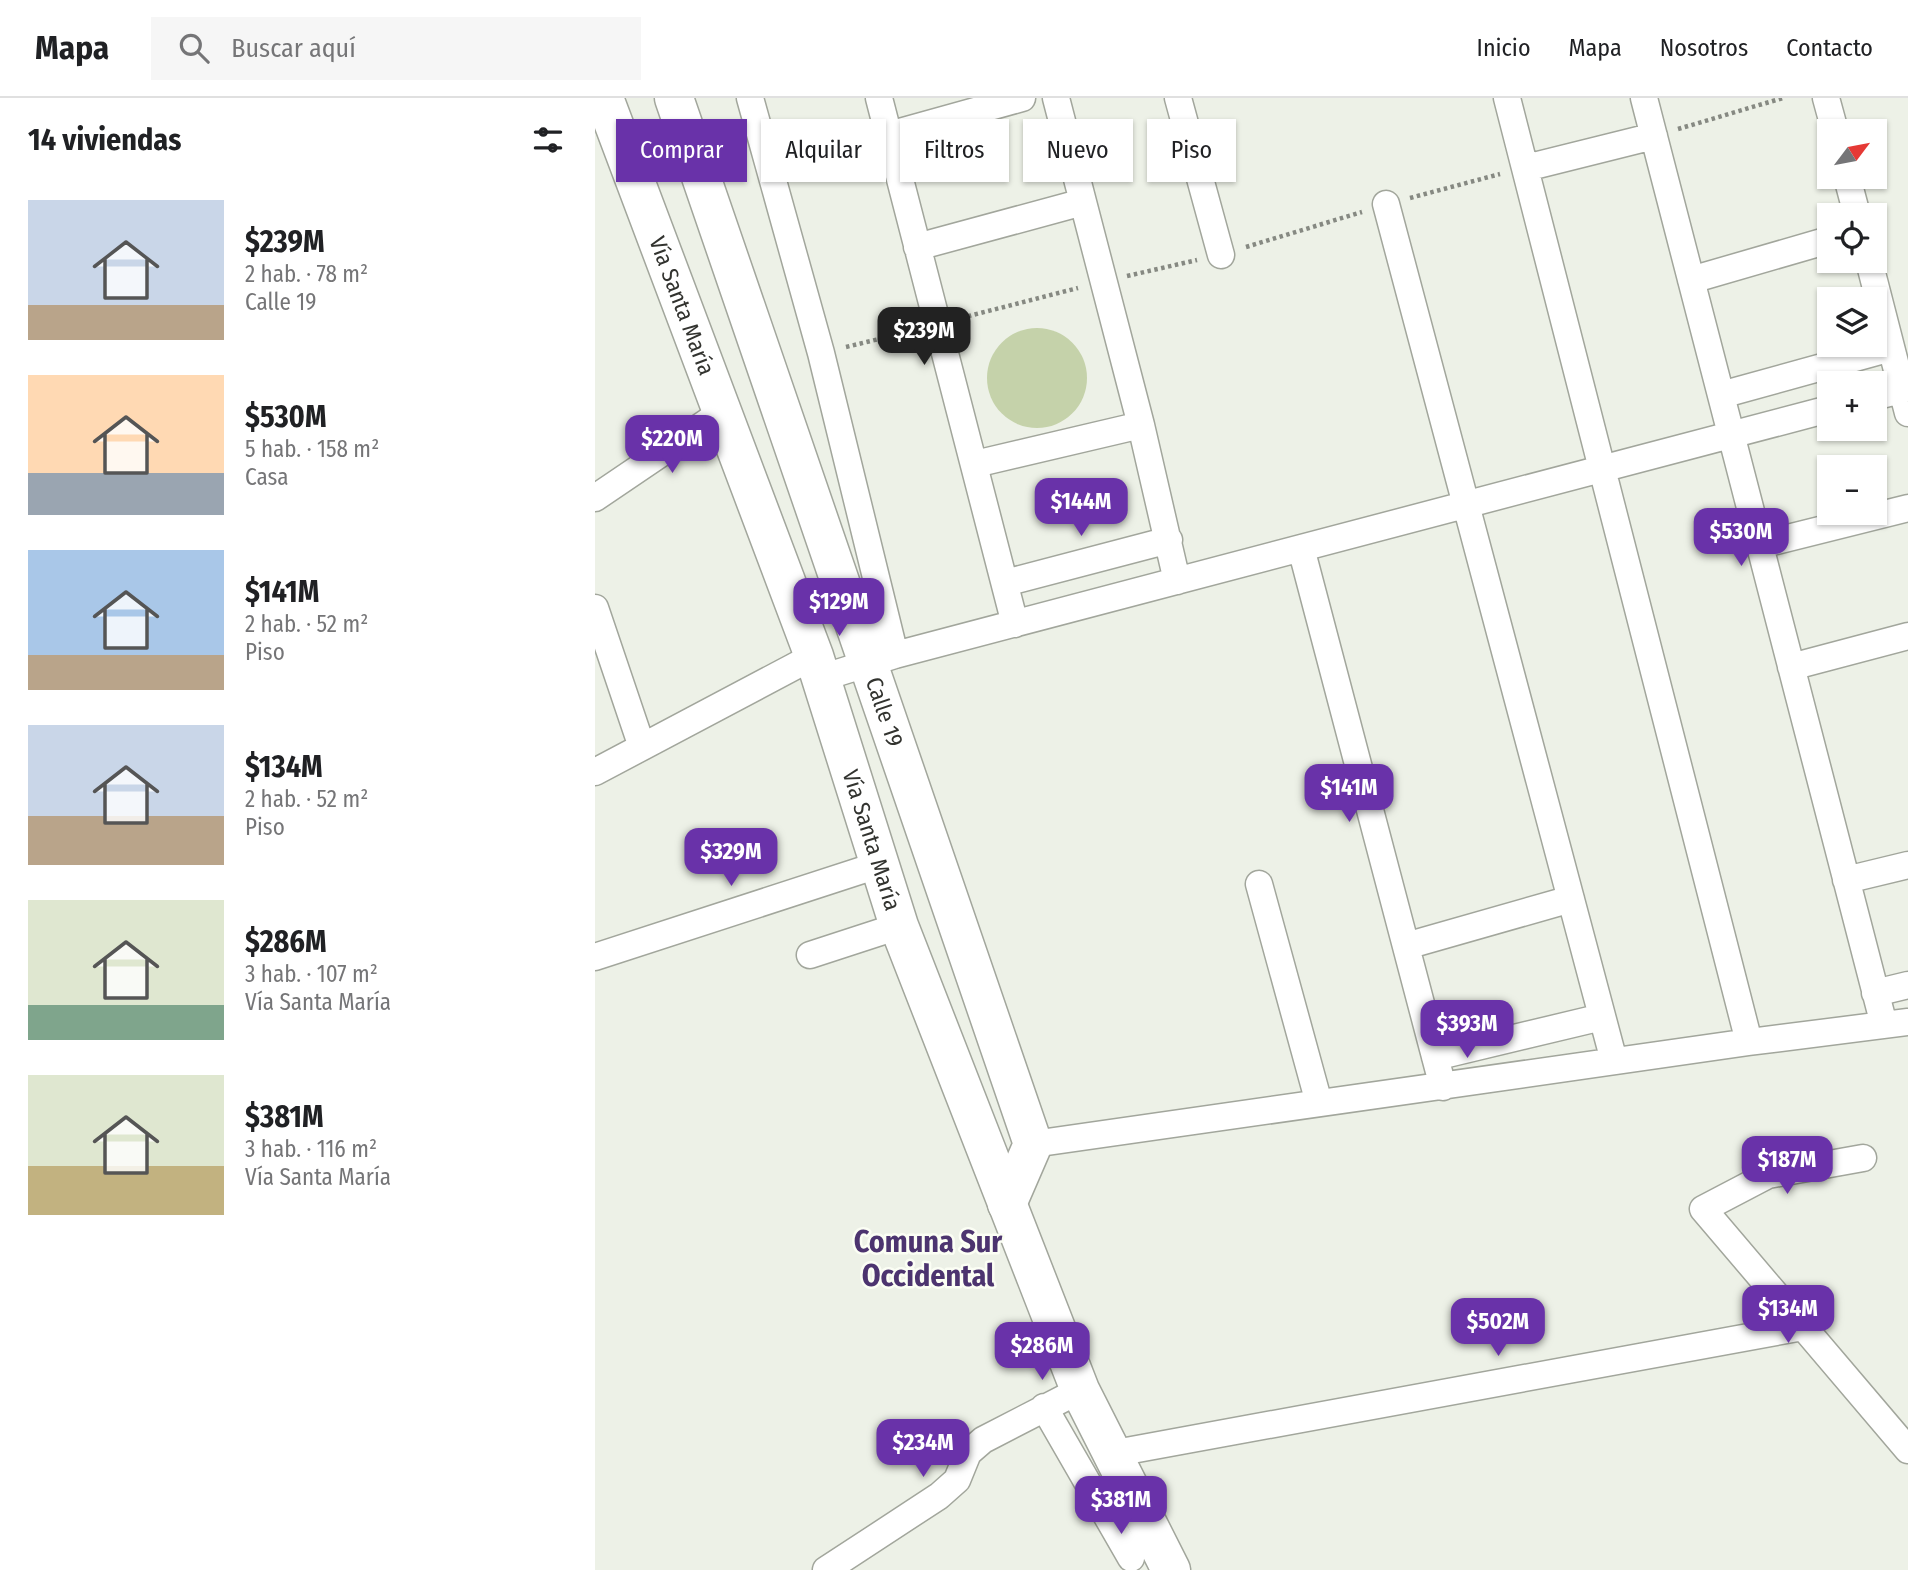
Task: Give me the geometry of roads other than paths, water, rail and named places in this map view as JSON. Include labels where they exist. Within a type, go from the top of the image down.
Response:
[{"type":"main road","name":"Calle 19","points":[[674,98],[882,659],[1033,1144]]},
{"type":"main road","name":"Vía Santa María","points":[[604,119],[722,412],[818,667],[899,926],[1080,1391],[1110,1454],[1142,1560]]},
{"type":"main road","points":[[1007,1204],[1033,1144]]},
{"type":"street","points":[[750,98],[821,353],[882,659]]},
{"type":"street","points":[[879,98],[1015,624]]},
{"type":"street","points":[[889,135],[1022,98]]},
{"type":"street","points":[[1056,98],[1142,425],[1177,581]]},
{"type":"street","points":[[1178,98],[1221,255]]},
{"type":"street","points":[[1507,98],[1749,1042]]},
{"type":"street","points":[[1033,1144],[1749,1042],[1896,1024],[1875,993],[1644,98]]},
{"type":"street","points":[[1826,98],[1832,119]]},
{"type":"street","points":[[1525,168],[1654,136]]},
{"type":"street","points":[[917,247],[1083,202]]},
{"type":"street","points":[[1385,204],[1614,1061]]},
{"type":"street","points":[[1691,279],[1817,243]]},
{"type":"street","points":[[1871,273],[1906,397],[1887,397]]},
{"type":"street","points":[[1721,395],[1891,348]]},
{"type":"street","points":[[595,498],[722,412]]},
{"type":"street","points":[[595,772],[642,747],[818,667],[882,659],[1817,412]]},
{"type":"street","points":[[975,464],[1142,425]]},
{"type":"street","points":[[1760,545],[1908,508]]},
{"type":"street","points":[[1005,583],[1169,540]]},
{"type":"street","points":[[1301,548],[1443,1087]]},
{"type":"street","points":[[595,608],[642,747]]},
{"type":"street","points":[[1791,667],[1908,636]]},
{"type":"street","points":[[595,957],[881,864]]},
{"type":"street","points":[[1846,880],[1908,865]]},
{"type":"street","points":[[1259,884],[1319,1103]]},
{"type":"street","points":[[1406,946],[1571,899]]},
{"type":"street","points":[[810,955],[899,926]]},
{"type":"street","points":[[1875,993],[1908,985]]},
{"type":"street","points":[[1435,1057],[1602,1017]]},
{"type":"street","points":[[1863,1158],[1768,1175],[1703,1209],[1908,1450]]},
{"type":"street","points":[[1110,1454],[1803,1327]]},
{"type":"street","points":[[826,1570],[939,1496],[957,1480],[968,1453],[983,1440],[1080,1391]]},
{"type":"street","points":[[1044,1407],[1142,1560]]},
{"type":"district","name":"Comuna Sur Occidental","points":[[928,1259]]}]
